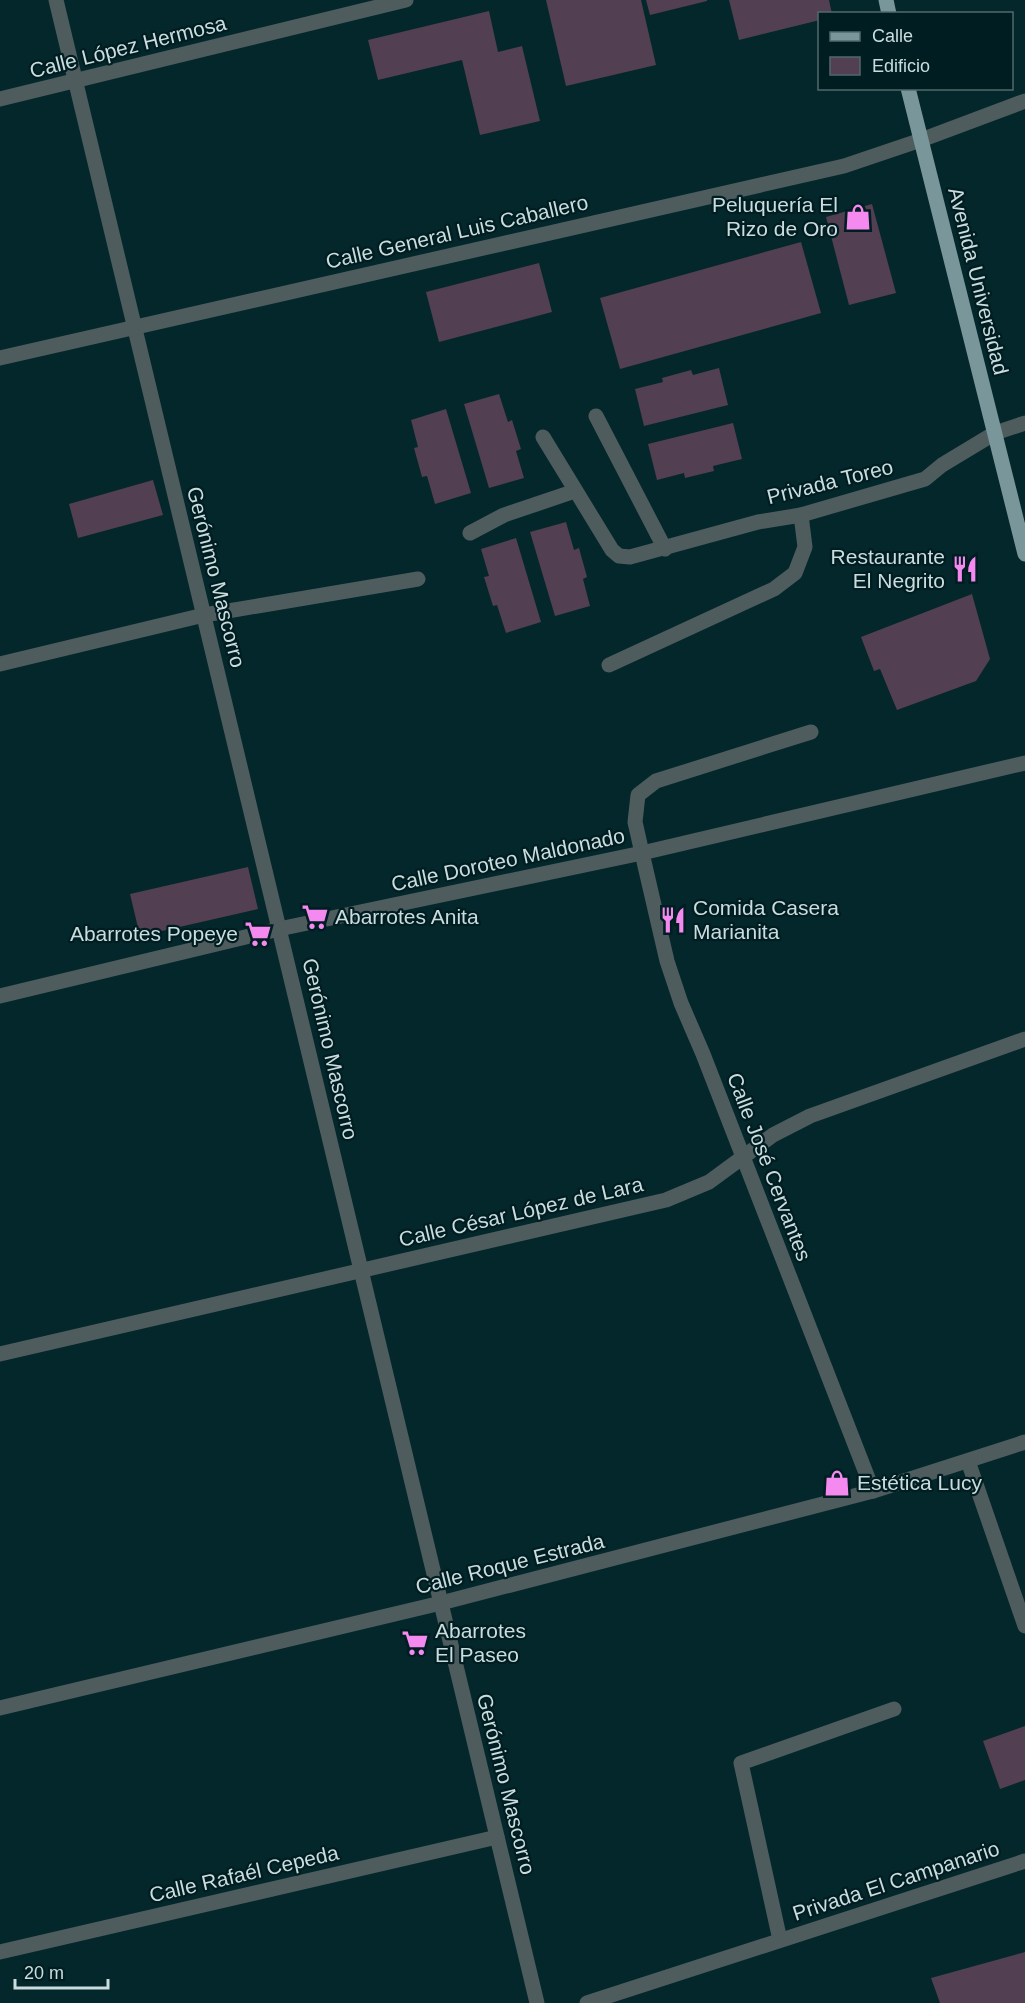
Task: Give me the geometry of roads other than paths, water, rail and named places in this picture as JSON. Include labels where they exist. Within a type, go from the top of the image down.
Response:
[{"type":"main road","name":"Avenida Universidad","points":[[908,90],[1025,554]]},
{"type":"street","name":"Gerónimo Mascorro","points":[[56,0],[537,2003]]},
{"type":"street","name":"Calle López Hermosa","points":[[0,99],[406,0]]},
{"type":"street","name":"Calle General Luis Caballero","points":[[0,358],[844,166],[1025,101]]},
{"type":"street","points":[[596,416],[665,549]]},
{"type":"street","name":"Privada Toreo","points":[[543,437],[612,550],[619,556],[630,557],[758,522],[801,515],[925,479],[942,465],[995,433],[1025,423]]},
{"type":"street","points":[[470,533],[504,515],[575,490]]},
{"type":"street","points":[[609,665],[774,589],[795,573],[805,547],[801,515]]},
{"type":"street","points":[[0,664],[204,615],[418,579]]},
{"type":"street","name":"Calle José Cervantes","points":[[811,732],[656,781],[638,795],[635,822],[667,960],[677,993],[873,1491]]},
{"type":"street","name":"Calle Doroteo Maldonado","points":[[0,996],[279,929],[642,853],[1025,763]]},
{"type":"street","name":"Calle César López de Lara","points":[[0,1354],[666,1200],[709,1182],[773,1135],[810,1116],[1025,1039]]},
{"type":"street","name":"Calle Roque Estrada","points":[[0,1708],[441,1603],[873,1491],[1025,1442]]},
{"type":"street","points":[[968,1461],[1020,1597],[1025,1626]]},
{"type":"street","name":"Privada El Campanario","points":[[780,1940],[741,1762],[894,1708]]},
{"type":"street","name":"Calle Rafaél Cepeda","points":[[0,1952],[497,1837]]},
{"type":"street","name":"Privada El Campanario","points":[[587,2003],[1025,1861]]},
{"type":"place","name":"Peluquería El Rizo de Oro","points":[[858,217]]},
{"type":"place","name":"Restaurante El Negrito","points":[[965,569]]},
{"type":"place","name":"Abarrotes Anita","points":[[315,917]]},
{"type":"place","name":"Comida Casera Marianita","points":[[673,920]]},
{"type":"place","name":"Abarrotes Popeye","points":[[258,934]]},
{"type":"place","name":"Estética Lucy","points":[[837,1483]]},
{"type":"place","name":"Abarrotes El Paseo","points":[[415,1643]]}]
